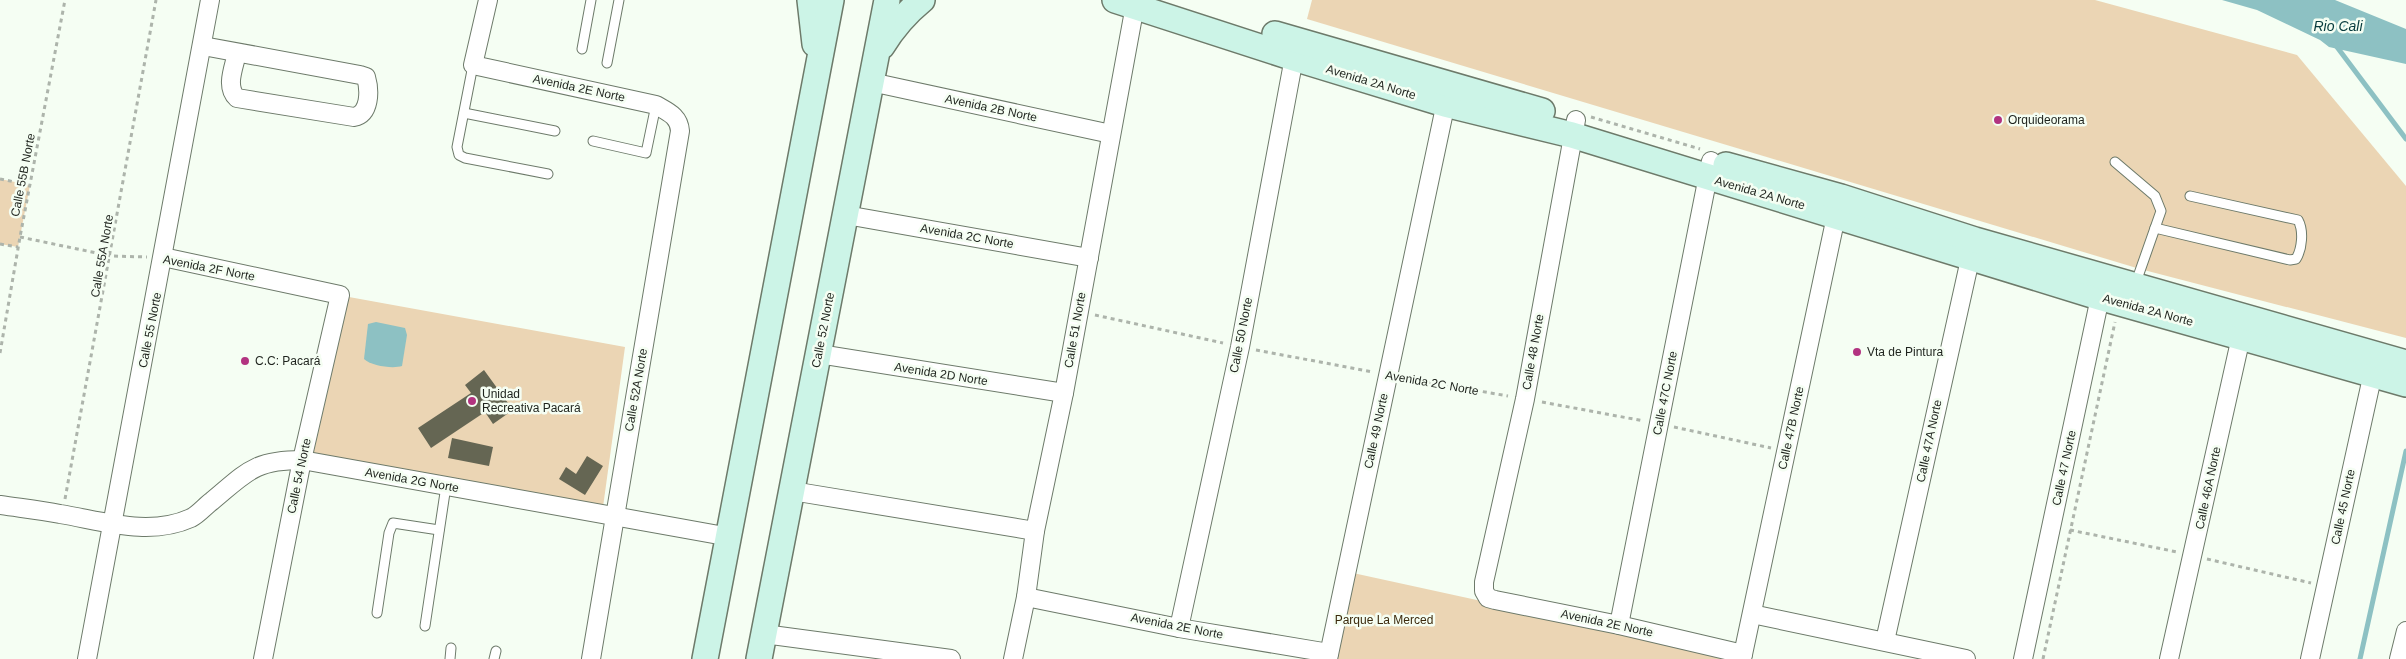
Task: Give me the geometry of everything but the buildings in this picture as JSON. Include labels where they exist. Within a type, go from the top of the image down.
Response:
[{"type":"main road","points":[[810,0],[815,28],[816,62],[812,96]]},
{"type":"main road","points":[[705,659],[730,537],[831,0]]},
{"type":"main road","name":"Calle 52 Norte","points":[[759,659],[887,0]]},
{"type":"main road","points":[[877,55],[892,30],[910,9],[922,0]]},
{"type":"main road","name":"Avenida 2A Norte","points":[[1168,0],[1296,50]]},
{"type":"main road","name":"Avenida 2A Norte","points":[[1129,2],[1447,95],[1574,128],[1838,206],[1972,249],[2374,365],[2406,384]]},
{"type":"main road","name":"Avenida 2A Norte","points":[[2102,287],[2134,285],[2243,326]]},
{"type":"main road","name":"Avenida 2A Norte","points":[[2374,365],[2406,363]]},
{"type":"street","name":"Calle 55 Norte","points":[[87,659],[111,525],[164,257],[210,0]]},
{"type":"street","points":[[473,65],[488,0]]},
{"type":"street","name":"Calle 51 Norte","points":[[1013,659],[1026,597],[1035,531],[1064,393],[1111,134],[1129,2]]},
{"type":"street","points":[[203,46],[366,77],[368,84],[366,110],[361,116],[354,117],[237,98],[232,94],[230,87],[237,53]]},
{"type":"street","name":"Calle 50 Norte","points":[[1179,628],[1240,347],[1296,50]]},
{"type":"street","name":"Avenida 2E Norte","points":[[473,65],[656,104],[680,122]]},
{"type":"street","name":"Avenida 2B Norte","points":[[871,82],[1111,134]]},
{"type":"street","name":"Calle 49 Norte","points":[[1328,656],[1447,95]]},
{"type":"street","name":"Calle 52A Norte","points":[[591,659],[680,122]]},
{"type":"street","name":"Calle 48 Norte","points":[[1484,582],[1525,399],[1574,128]]},
{"type":"street","name":"Calle 47C Norte","points":[[1619,625],[1709,169]]},
{"type":"street","name":"Calle 47B Norte","points":[[1743,656],[1838,206]]},
{"type":"street","name":"Avenida 2C Norte","points":[[846,214],[1089,258]]},
{"type":"street","name":"Calle 47A Norte","points":[[1885,641],[1972,249]]},
{"type":"street","name":"Avenida 2F Norte","points":[[164,257],[340,295]]},
{"type":"street","name":"Calle 47 Norte","points":[[2023,659],[2102,287]]},
{"type":"street","name":"Calle 54 Norte","points":[[264,659],[302,460],[340,295]]},
{"type":"street","name":"Calle 46A Norte","points":[[2169,659],[2243,326]]},
{"type":"street","name":"Avenida 2D Norte","points":[[818,354],[1064,393]]},
{"type":"street","name":"Calle 45 Norte","points":[[2310,659],[2374,365]]},
{"type":"street","name":"Avenida 2G Norte","points":[[0,505],[62,514],[111,525],[163,527],[192,517],[247,472],[276,460],[302,460],[730,537]]},
{"type":"street","points":[[792,491],[1035,531]]},
{"type":"street","name":"Avenida 2E Norte","points":[[1484,582],[1484,591],[1488,598],[1619,625],[1743,656]]},
{"type":"street","name":"Avenida 2E Norte","points":[[1026,597],[1328,656]]},
{"type":"street","points":[[1752,614],[1966,659]]},
{"type":"street","points":[[2399,659],[2406,631]]},
{"type":"street","points":[[764,634],[951,659]]},
{"type":"lane","points":[[582,49],[591,0]]},
{"type":"lane","points":[[607,63],[619,0]]},
{"type":"lane","points":[[473,65],[457,147],[459,155],[464,158],[548,174]]},
{"type":"lane","points":[[593,141],[646,154],[656,104]]},
{"type":"lane","points":[[464,113],[555,131]]},
{"type":"lane","points":[[2115,162],[2155,196],[2161,211],[2134,285]]},
{"type":"lane","points":[[2155,228],[2290,260],[2296,259],[2299,254],[2302,227],[2298,220],[2190,196]]},
{"type":"lane","points":[[425,626],[446,486]]},
{"type":"lane","points":[[377,613],[389,533],[393,523],[439,530]]},
{"type":"lane","points":[[450,659],[451,648]]},
{"type":"path","name":"Calle 55B Norte","points":[[0,353],[65,0]]},
{"type":"path","name":"Calle 55A Norte","points":[[62,514],[111,256],[156,0]]},
{"type":"path","points":[[0,179],[30,185]]},
{"type":"path","name":"Avenida 2F Norte","points":[[20,237],[111,256],[164,257]]},
{"type":"path","points":[[0,244],[18,247]]},
{"type":"path","name":"Avenida 2C Norte","points":[[1078,311],[1240,347],[1659,424],[1786,451]]},
{"type":"path","points":[[2043,659],[2116,319]]},
{"type":"green space","name":"Orquideorama","points":[[1312,0],[2095,0],[2297,55],[2406,186],[2406,338],[2140,269],[1307,19]]},
{"type":"green space","points":[[0,179],[30,185],[18,247],[0,244]]},
{"type":"green space","name":"Unidad Recreativa Pacará","points":[[349,297],[625,347],[603,507],[313,455]]},
{"type":"green space","name":"Parque La Merced","points":[[1353,573],[1738,657],[1738,659],[1336,659]]},
{"type":"water","name":"Rio Cali","points":[[2222,0],[2335,0],[2406,29],[2406,64],[2329,47],[2320,40],[2257,10]]},
{"type":"water","points":[[376,322],[405,328],[407,335],[402,366],[382,366],[364,359],[368,324]]},
{"type":"waterway","points":[[2334,43],[2406,139]]},
{"type":"waterway","points":[[2360,659],[2406,451]]},
{"type":"place","name":"Orquideorama","points":[[1998,120]]},
{"type":"place","name":"Vta de Pintura","points":[[1857,352]]},
{"type":"place","name":"C.C: Pacará","points":[[245,361]]},
{"type":"place","name":"Unidad Recreativa Pacará","points":[[472,401]]}]
